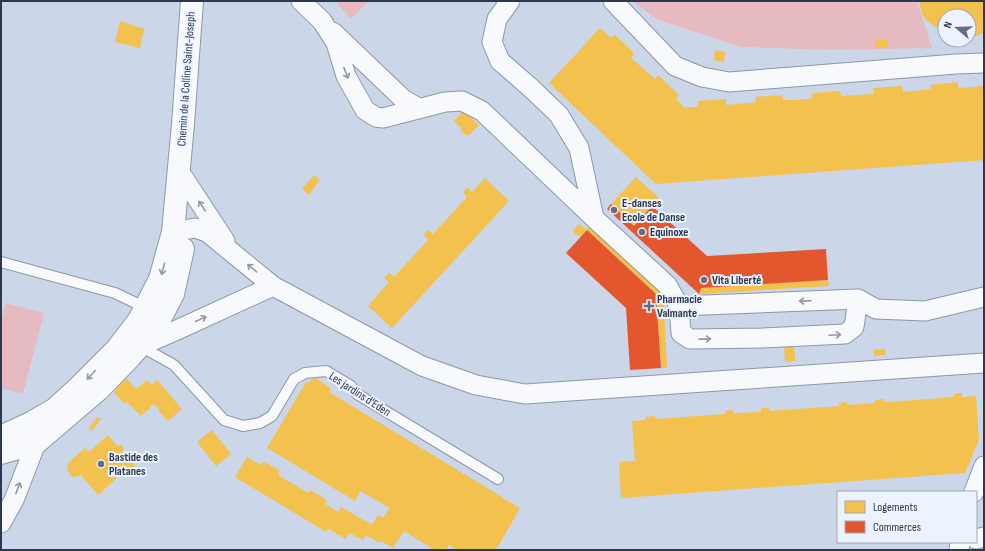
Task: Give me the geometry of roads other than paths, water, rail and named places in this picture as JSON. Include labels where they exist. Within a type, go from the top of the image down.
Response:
[{"type":"street","name":"Chemin de la Colline Saint-Joseph","points":[[2,442],[36,443],[98,390],[128,360],[147,338],[160,312],[173,294],[182,253],[179,231],[192,1]]},
{"type":"street","points":[[301,1],[324,25],[403,99],[418,108]]},
{"type":"street","points":[[510,1],[496,19],[492,42],[500,61],[559,115],[575,141],[579,148],[594,218]]},
{"type":"street","points":[[613,1],[675,66],[702,77],[729,82],[984,63]]},
{"type":"street","points":[[324,25],[336,43],[346,76],[365,110],[376,117],[383,118],[445,102],[462,101],[482,111],[594,218],[667,285],[679,306],[681,333],[690,339],[762,338],[845,334],[854,327],[858,299]]},
{"type":"street","points":[[182,166],[231,250]]},
{"type":"street","points":[[179,231],[195,228],[207,232],[231,250],[273,286],[422,366],[476,385],[525,394],[981,363]]},
{"type":"street","name":"Chemin de la Colline Saint-Joseph","points":[[160,312],[160,279],[179,231]]},
{"type":"street","points":[[160,312],[273,286]]},
{"type":"street","points":[[679,306],[858,299],[876,309],[925,310],[984,297]]},
{"type":"street","name":"Chemin de la Colline Saint-Joseph","points":[[2,442],[55,409],[117,349],[139,320],[160,312]]},
{"type":"street","points":[[1,523],[14,500],[36,443]]},
{"type":"street","points":[[974,491],[984,466]]},
{"type":"lane","points":[[1,262],[115,293],[160,312]]},
{"type":"lane","name":"Les jardins d'Eden","points":[[140,346],[174,365],[224,420],[243,426],[260,423],[272,416],[294,378],[305,372],[326,371],[351,386],[357,394],[498,479]]},
{"type":"place","name":"E-danses Ecole de Danse","points":[[614,210]]},
{"type":"place","name":"Equinoxe","points":[[642,232]]},
{"type":"place","name":"Vita Liberté","points":[[704,280]]},
{"type":"place","name":"Pharmacie Valmante","points":[[649,306]]},
{"type":"place","name":"Bastide des Platanes","points":[[101,464]]}]
